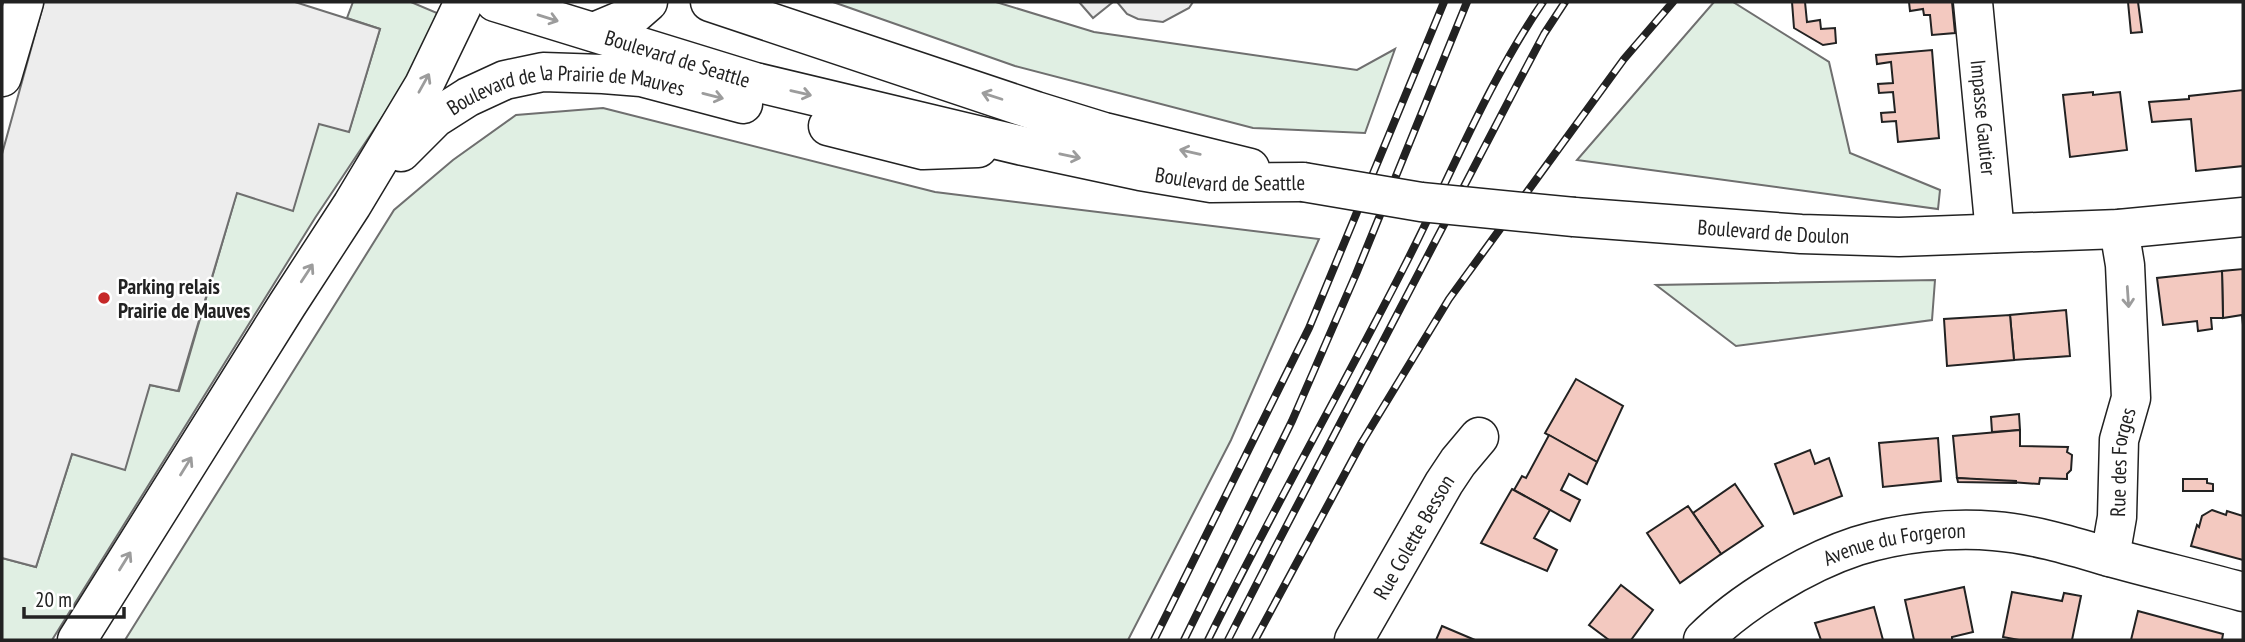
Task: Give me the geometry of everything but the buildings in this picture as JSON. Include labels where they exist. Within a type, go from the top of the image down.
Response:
[{"type":"main road","points":[[2,77],[24,2]]},
{"type":"main road","name":"Boulevard de la Prairie de Mauves","points":[[77,640],[352,205],[424,85],[464,2]]},
{"type":"main road","name":"Boulevard de Seattle","points":[[495,2],[755,82],[1023,146],[1211,183],[1303,182]]},
{"type":"main road","name":"Boulevard de Seattle","points":[[594,32],[632,16],[648,2]]},
{"type":"main road","name":"Boulevard de Seattle","points":[[710,2],[1104,132],[1303,182]]},
{"type":"main road","name":"Impasse Gautier","points":[[1973,2],[1995,233]]},
{"type":"main road","name":"Boulevard de la Prairie de Mauves","points":[[352,205],[435,118],[468,97],[505,80],[543,72],[641,77],[923,150],[1023,146]]},
{"type":"main road","name":"Boulevard de Doulon","points":[[1303,182],[1421,202],[1574,217],[1801,234],[1899,237],[2119,229],[2243,217]]},
{"type":"main road","name":"Rue des Forges","points":[[2110,557],[2117,517],[2119,440],[2131,398],[2125,265],[2119,229]]},
{"type":"main road","name":"Rue Colette Besson","points":[[1354,640],[1444,483],[1479,437]]},
{"type":"main road","name":"Avenue du Forgeron","points":[[1703,640],[1717,625],[1756,598],[1809,567],[1857,546],[1898,537],[1964,530],[1996,531],[2059,543],[2110,557]]},
{"type":"main road","points":[[2110,557],[2243,592]]},
{"type":"green space","points":[[353,2],[411,2],[437,13],[415,68],[315,218],[52,640],[2,640],[2,558],[36,567],[72,454],[150,385],[179,391],[237,192],[320,123],[349,131],[380,29],[347,18]]},
{"type":"green space","points":[[833,2],[996,2],[1094,32],[1357,70],[1395,49],[1365,133],[1253,128],[1015,66]]},
{"type":"green space","points":[[1714,2],[1733,2],[1829,62],[1850,153],[1940,190],[1938,209],[1577,160]]},
{"type":"green space","points":[[603,108],[935,192],[1319,239],[1231,440],[1128,640],[125,640],[394,210],[453,160],[516,115]]},
{"type":"green space","points":[[1935,280],[1932,320],[1736,346],[1656,285]]},
{"type":"shaded area","name":"Parking relais Prairie de Mauves","points":[[44,2],[295,2],[380,29],[349,132],[319,124],[293,211],[237,193],[178,391],[150,385],[125,470],[72,454],[36,567],[2,558],[2,154]]},
{"type":"shaded area","points":[[1079,2],[1113,2],[1093,18]]},
{"type":"shaded area","points":[[1117,2],[1193,2],[1189,8],[1163,22],[1138,19],[1127,14]]},
{"type":"railway","points":[[1154,640],[1309,328],[1444,2]]},
{"type":"railway","points":[[1184,640],[1292,421],[1356,274],[1467,2]]},
{"type":"railway","points":[[1208,640],[1403,269],[1486,99],[1543,2]]},
{"type":"railway","points":[[1228,640],[1518,83],[1544,34],[1565,2]]},
{"type":"railway","points":[[1255,640],[1362,442],[1449,299],[1624,59],[1673,2]]},
{"type":"place","name":"Parking relais Prairie de Mauves","points":[[104,298]]}]
